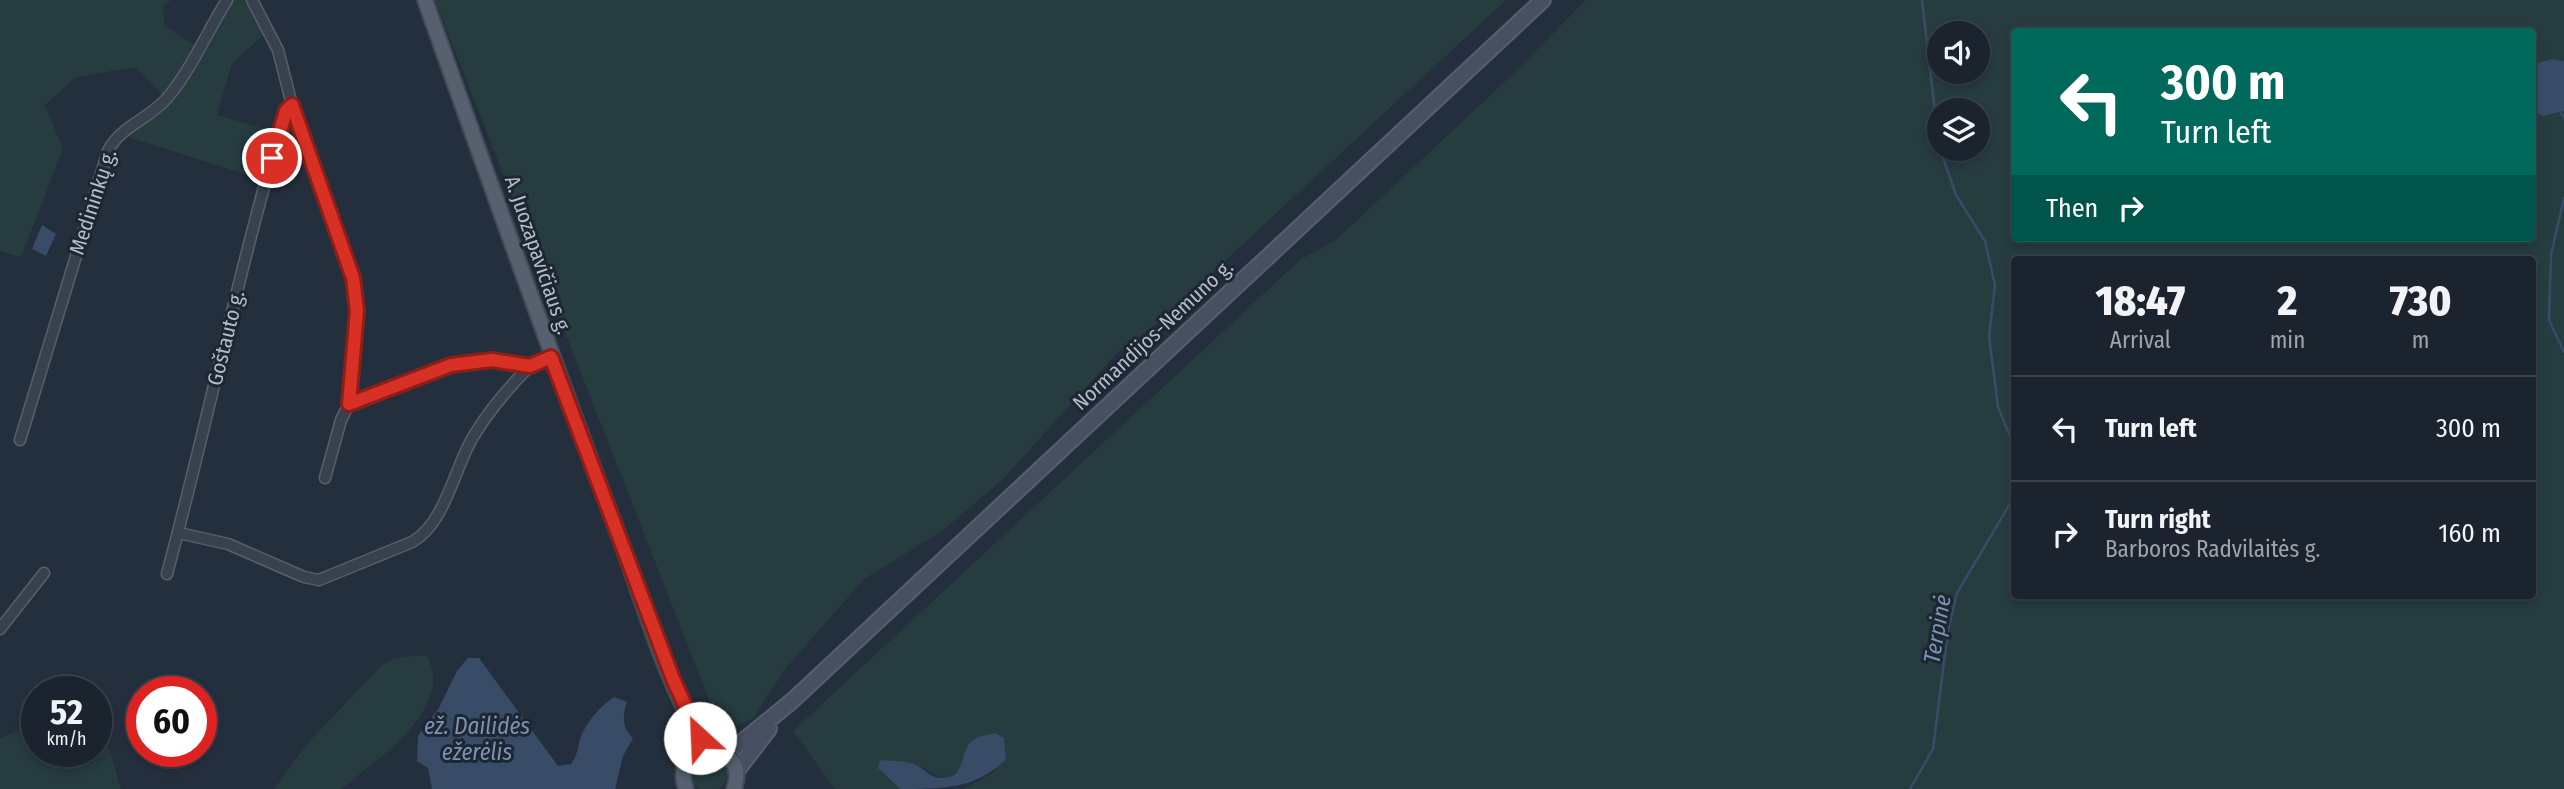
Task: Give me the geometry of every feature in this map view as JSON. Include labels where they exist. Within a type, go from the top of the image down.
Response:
[{"type":"main road","name":"A. Juozapavičiaus g.","points":[[425,0],[551,357],[673,679],[700,738],[732,761],[736,772]]},
{"type":"main road","name":"Normandijos-Nemuno g.","points":[[717,751],[737,746],[792,701],[1543,0]]},
{"type":"main road","name":"A. Juozapavičiaus g.","points":[[673,679],[692,757]]},
{"type":"main road","name":"Normandijos-Nemuno g.","points":[[736,772],[792,701]]},
{"type":"main road","points":[[684,786],[686,763],[692,757],[717,751]]},
{"type":"main road","points":[[733,789],[736,772]]},
{"type":"street","name":"Medininkų g.","points":[[20,440],[112,141],[151,114],[183,79],[227,0]]},
{"type":"street","points":[[252,0],[278,50],[292,105],[353,278],[357,311],[349,404],[341,419],[325,478]]},
{"type":"street","name":"Goštauto g.","points":[[167,575],[251,234],[279,132],[286,111],[292,105]]},
{"type":"street","points":[[178,533],[228,544],[304,577],[319,580],[412,542],[426,534],[436,519],[452,477],[481,425],[530,366],[551,357]]},
{"type":"street","points":[[349,404],[451,365],[492,360],[530,366]]},
{"type":"street","points":[[0,629],[44,573]]},
{"type":"green space","points":[[0,0],[171,0],[163,6],[164,25],[196,46],[164,96],[135,67],[76,77],[45,105],[63,149],[21,257],[0,251]]},
{"type":"green space","points":[[233,0],[247,0],[266,33],[232,63],[217,115],[276,132],[263,180],[125,136],[170,102]]},
{"type":"green space","points":[[435,0],[1506,0],[1158,323],[1117,353],[1003,479],[942,531],[864,579],[786,668],[753,718],[731,728],[724,727],[717,720]]},
{"type":"green space","points":[[1586,0],[2564,0],[2564,61],[2552,59],[2536,64],[2536,28],[2011,28],[2011,242],[2536,242],[2536,113],[2543,116],[2564,111],[2564,789],[965,789],[997,770],[964,757],[963,766],[955,773],[943,777],[914,764],[881,760],[886,777],[900,789],[835,789],[793,731],[1300,260],[1336,240],[1512,75]]},
{"type":"green space","points":[[426,655],[433,672],[432,689],[426,705],[416,721],[389,750],[340,789],[274,789],[307,744],[382,665],[395,658]]},
{"type":"green space","points":[[21,724],[21,767],[112,767],[112,759],[121,789],[0,789],[0,738],[17,731]]},
{"type":"green space","points":[[709,756],[722,761],[727,774],[722,787],[702,790],[696,787],[691,774],[696,761]]},
{"type":"water","points":[[2552,59],[2564,61],[2564,111],[2543,116],[2536,113],[2536,64]]},
{"type":"water","points":[[42,225],[56,234],[46,256],[32,249]]},
{"type":"water","name":"ež. Dailidės ežerėlis","points":[[468,658],[479,658],[558,766],[571,764],[586,727],[605,704],[614,697],[627,702],[624,721],[633,738],[623,756],[615,789],[432,789],[428,768],[417,761],[418,736],[439,708],[457,671]]},
{"type":"water","points":[[995,733],[1004,738],[1006,759],[995,769],[971,782],[930,789],[900,789],[878,768],[880,760],[905,762],[918,766],[935,777],[950,777],[959,770],[972,741]]},
{"type":"waterway","name":"Terpinė","points":[[1922,0],[1933,98]]},
{"type":"waterway","points":[[2561,113],[2564,118]]},
{"type":"waterway","name":"Terpinė","points":[[1944,161],[1956,195],[1985,241],[1995,285],[1989,336],[1998,407],[2011,439]]},
{"type":"waterway","points":[[2564,198],[2551,255],[2549,320],[2564,352]]},
{"type":"waterway","name":"Terpinė","points":[[1910,789],[1933,749],[1948,630],[1957,593],[2011,502]]},
{"type":"route","points":[[272,158],[286,111],[292,105],[344,244],[353,278],[357,311],[349,404],[451,365],[492,360],[530,366],[551,357],[673,679],[700,738]]}]
